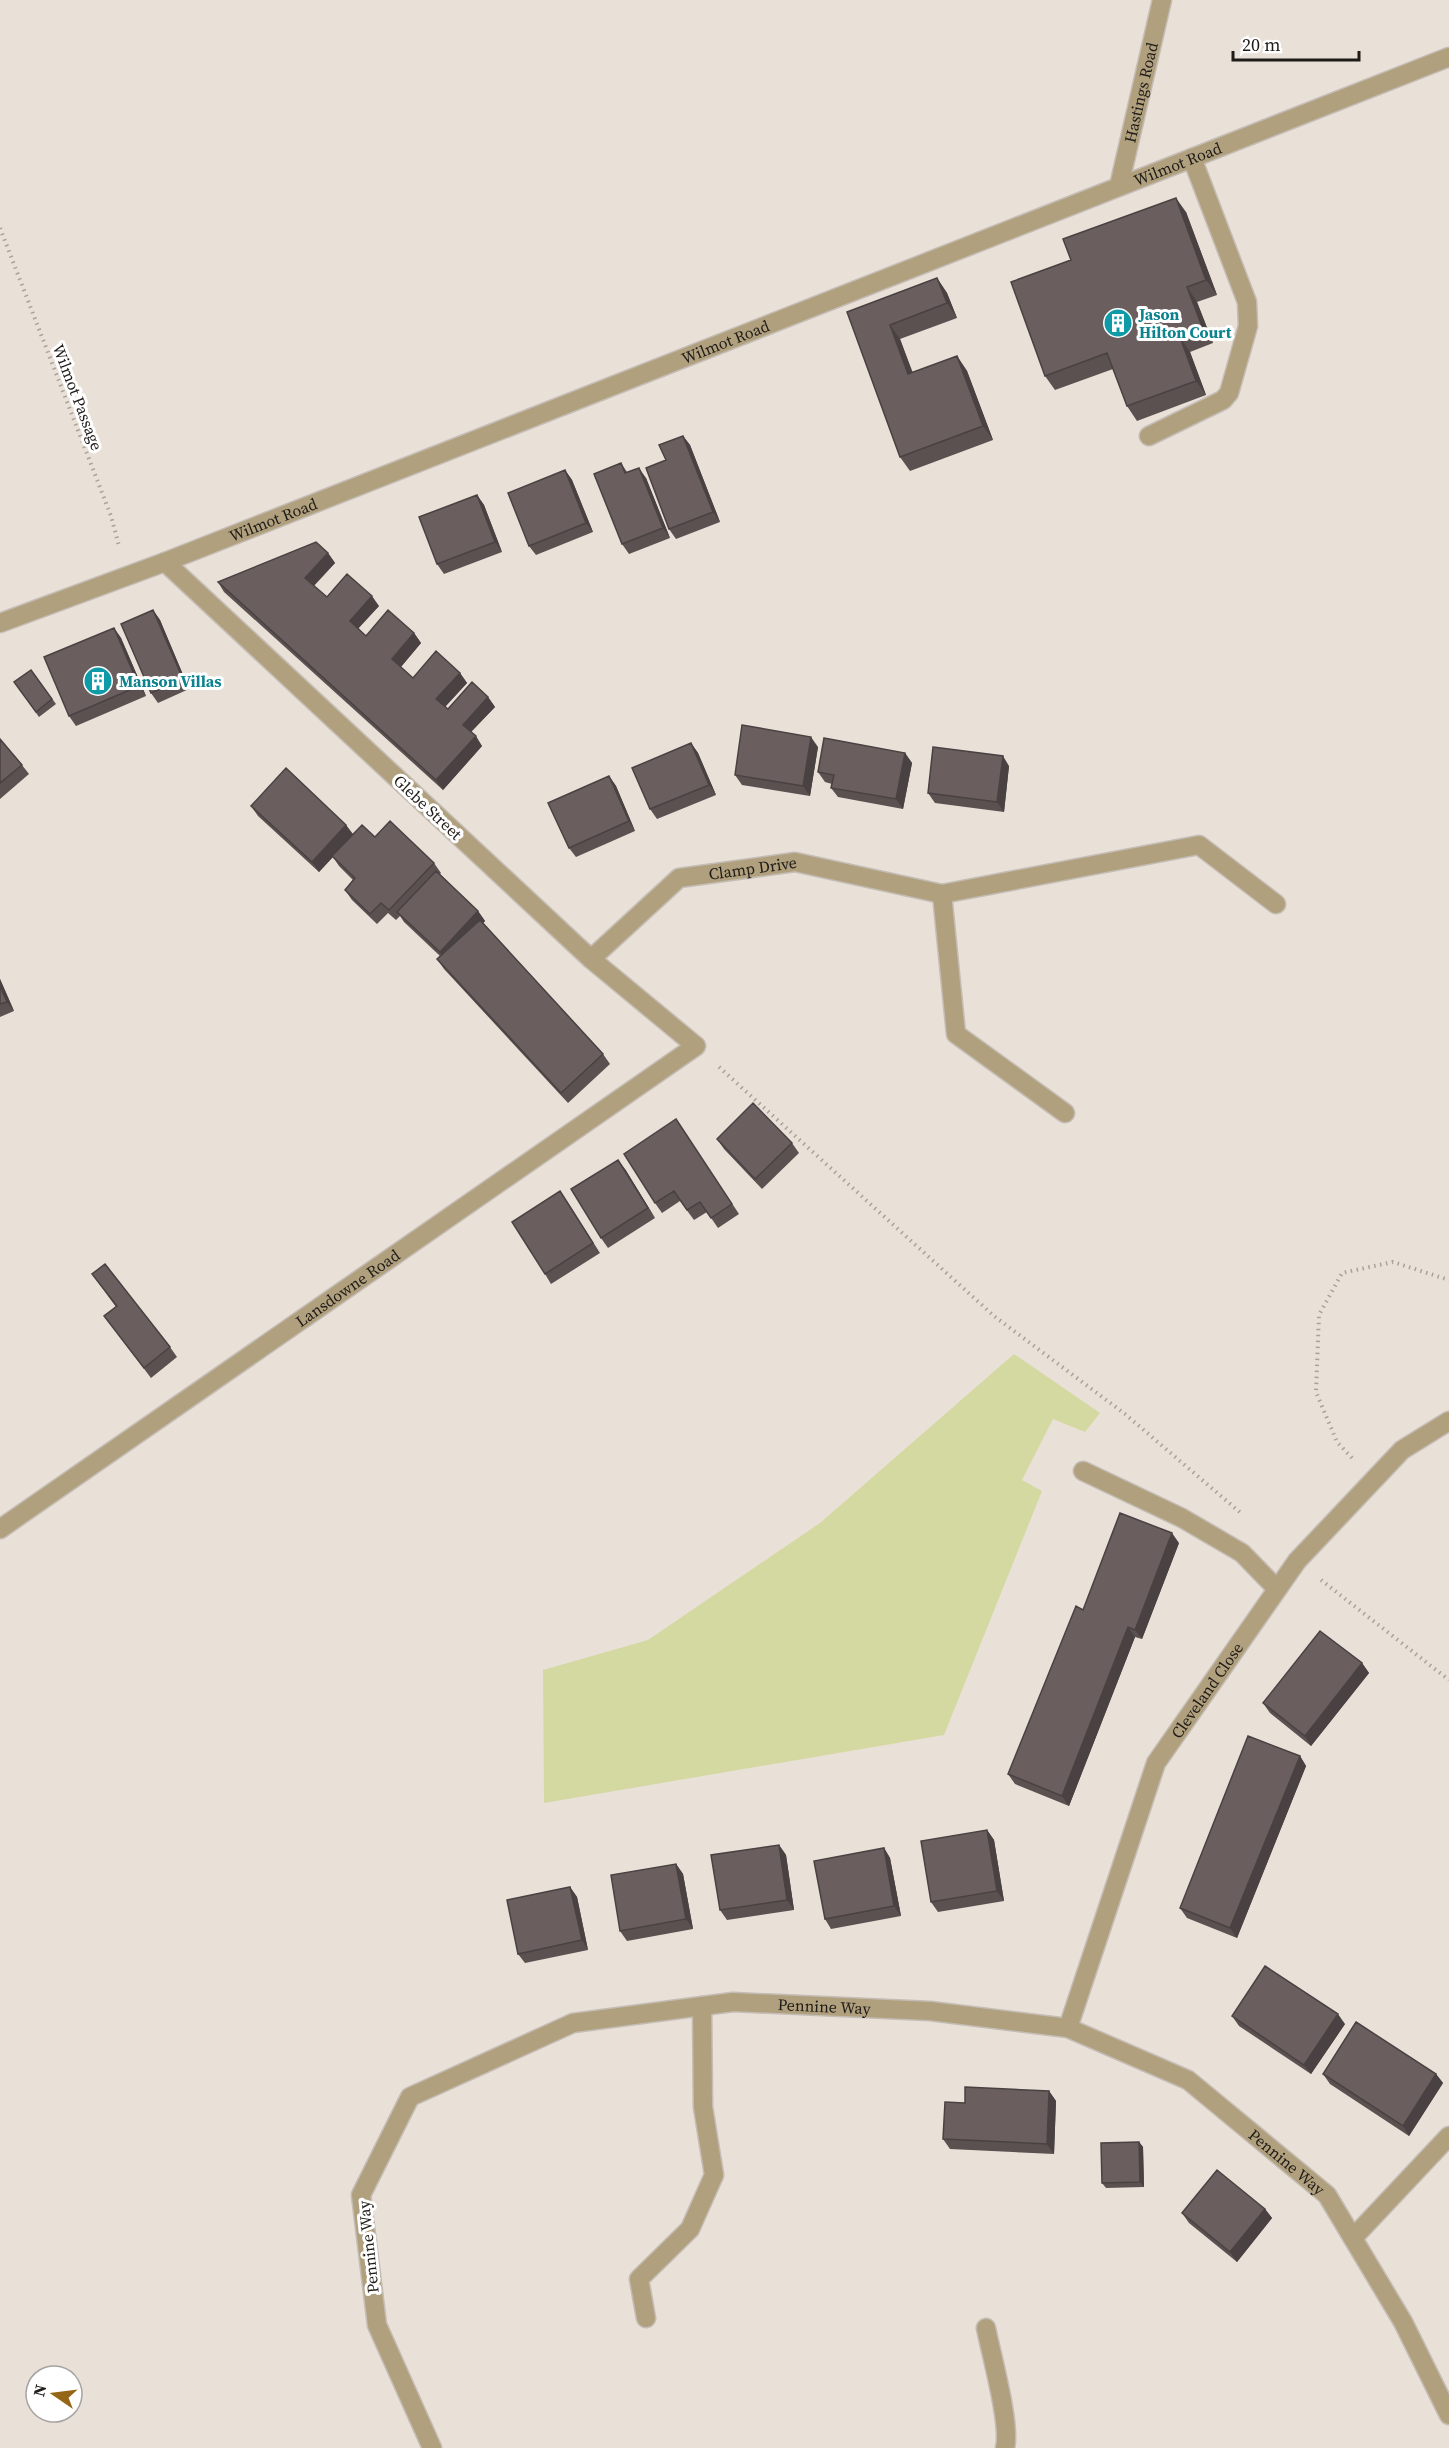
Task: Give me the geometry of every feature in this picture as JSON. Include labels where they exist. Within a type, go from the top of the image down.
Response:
[{"type":"street","name":"Hastings Road","points":[[1119,186],[1162,0]]},
{"type":"street","name":"Wilmot Road","points":[[0,623],[165,562],[1449,57]]},
{"type":"street","points":[[1149,436],[1223,400],[1229,393],[1248,326],[1246,302],[1192,158]]},
{"type":"street","name":"Glebe Street","points":[[165,562],[591,959],[696,1046]]},
{"type":"street","name":"Clamp Drive","points":[[591,959],[679,878],[795,862],[942,894],[1198,845],[1276,904]]},
{"type":"street","points":[[942,894],[956,1034],[1065,1113]]},
{"type":"street","name":"Lansdowne Road","points":[[0,1529],[696,1046]]},
{"type":"street","name":"Cleveland Close","points":[[1068,2028],[1156,1763],[1297,1561],[1402,1450],[1449,1421]]},
{"type":"street","points":[[1083,1471],[1182,1518],[1242,1552],[1277,1589]]},
{"type":"street","name":"Pennine Way","points":[[432,2448],[377,2325],[361,2195],[410,2097],[573,2023],[733,2002],[930,2011],[1068,2028],[1188,2080],[1327,2195],[1403,2322],[1449,2415]]},
{"type":"street","points":[[646,2318],[639,2279],[690,2229],[714,2175],[703,2107],[702,2006]]},
{"type":"street","points":[[1353,2238],[1449,2136]]},
{"type":"street","points":[[986,2328],[1003,2414],[1005,2448]]},
{"type":"path","name":"Wilmot Passage","points":[[0,228],[111,516],[127,576]]},
{"type":"path","points":[[696,1046],[994,1316],[1125,1414],[1242,1515]]},
{"type":"path","points":[[1373,1480],[1337,1442],[1316,1392],[1318,1315],[1342,1273],[1393,1262],[1449,1280]]},
{"type":"path","points":[[1297,1561],[1449,1680]]},
{"type":"green space","points":[[1014,1354],[1100,1413],[1085,1432],[1053,1419],[1022,1480],[1042,1491],[944,1735],[544,1803],[543,1670],[648,1640],[820,1523]]},
{"type":"building","name":"Jason Hilton Court","points":[[1176,198],[1206,280],[1187,287],[1203,329],[1180,337],[1196,381],[1127,406],[1107,353],[1045,376],[1011,282],[1071,260],[1063,239]]},
{"type":"building","points":[[937,278],[947,303],[890,325],[908,374],[957,356],[983,426],[900,457],[847,312]]},
{"type":"building","points":[[683,436],[713,512],[669,529],[646,468],[666,460],[659,445]]},
{"type":"building","points":[[621,463],[625,473],[639,468],[663,528],[622,544],[594,474]]},
{"type":"building","points":[[565,470],[586,523],[529,546],[508,493]]},
{"type":"building","points":[[477,495],[495,542],[437,564],[419,517]]},
{"type":"building","points":[[316,542],[328,553],[305,578],[327,597],[347,574],[372,596],[350,621],[366,636],[388,610],[414,633],[392,659],[413,678],[436,651],[460,673],[436,699],[448,709],[472,682],[488,697],[463,725],[476,736],[436,780],[218,582]]},
{"type":"building","points":[[153,610],[183,679],[151,693],[121,624]]},
{"type":"building","name":"Manson Villas","points":[[114,628],[139,686],[69,716],[44,657]]},
{"type":"building","points":[[31,670],[52,699],[36,712],[14,682]]},
{"type":"building","points":[[742,725],[811,737],[803,786],[735,775]]},
{"type":"building","points":[[824,738],[905,753],[896,799],[831,788],[834,775],[818,772]]},
{"type":"building","points":[[0,739],[22,765],[0,783]]},
{"type":"building","points":[[691,743],[709,785],[650,809],[632,768]]},
{"type":"building","points":[[933,747],[1003,756],[997,802],[928,793]]},
{"type":"building","points":[[286,768],[346,825],[312,862],[251,806]]},
{"type":"building","points":[[609,776],[629,821],[569,848],[548,803]]},
{"type":"building","points":[[390,821],[434,863],[389,910],[381,903],[370,914],[345,890],[355,878],[332,856],[362,825],[375,837]]},
{"type":"building","points":[[436,871],[478,911],[440,952],[397,912]]},
{"type":"building","points":[[480,920],[603,1054],[561,1093],[437,959]]},
{"type":"building","points":[[0,986],[7,1002],[0,1004]]},
{"type":"building","points":[[753,1103],[792,1143],[755,1179],[717,1139]]},
{"type":"building","points":[[676,1119],[732,1204],[711,1218],[700,1202],[687,1210],[674,1191],[655,1203],[624,1154]]},
{"type":"building","points":[[618,1160],[648,1208],[601,1238],[571,1189]]},
{"type":"building","points":[[560,1191],[593,1243],[545,1274],[512,1222]]},
{"type":"building","points":[[105,1264],[170,1347],[144,1368],[104,1316],[117,1306],[92,1274]]},
{"type":"building","points":[[1120,1513],[1172,1533],[1135,1630],[1128,1627],[1062,1796],[1008,1774],[1076,1606],[1083,1610]]},
{"type":"building","points":[[1320,1631],[1362,1663],[1305,1736],[1263,1703]]},
{"type":"building","points":[[1248,1736],[1300,1756],[1230,1928],[1180,1908]]},
{"type":"building","points":[[987,1830],[997,1891],[931,1902],[921,1841]]},
{"type":"building","points":[[779,1845],[787,1900],[720,1910],[711,1855]]},
{"type":"building","points":[[884,1848],[894,1906],[825,1919],[814,1861]]},
{"type":"building","points":[[676,1864],[686,1919],[620,1931],[611,1875]]},
{"type":"building","points":[[570,1887],[582,1940],[518,1954],[507,1900]]},
{"type":"building","points":[[1265,1966],[1338,2014],[1304,2065],[1232,2016]]},
{"type":"building","points":[[1356,2022],[1436,2074],[1403,2126],[1323,2074]]},
{"type":"building","points":[[965,2087],[1049,2091],[1047,2144],[943,2139],[945,2102],[965,2103]]},
{"type":"building","points":[[1139,2142],[1140,2182],[1102,2183],[1101,2143]]},
{"type":"building","points":[[1217,2170],[1265,2209],[1230,2252],[1182,2213]]},
{"type":"place","name":"Jason Hilton Court","points":[[1118,323]]},
{"type":"place","name":"Manson Villas","points":[[98,681]]}]
